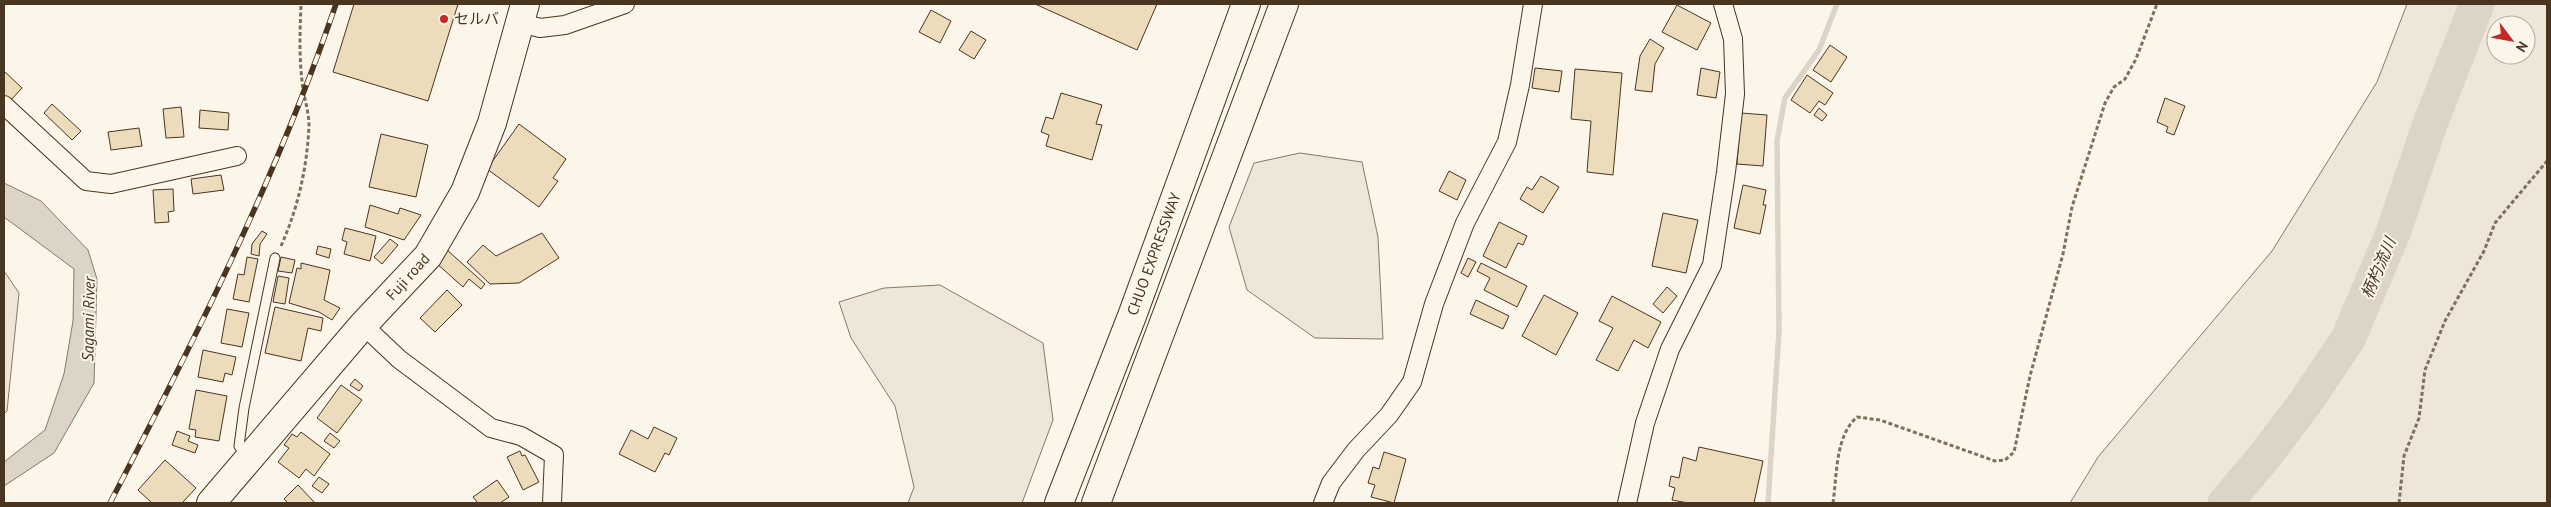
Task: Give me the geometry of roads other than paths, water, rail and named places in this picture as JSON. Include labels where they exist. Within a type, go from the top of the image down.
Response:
[{"type":"highway","name":"CHUO EXPRESSWAY","points":[[1059,503],[1132,316],[1246,4]]},
{"type":"highway","points":[[1096,503],[1284,4]]},
{"type":"highway","name":"Fuji road","points":[[210,503],[364,325],[428,256],[466,192],[492,123],[523,13]]},
{"type":"street","points":[[523,13],[540,28],[565,25],[625,4]]},
{"type":"street","points":[[1324,503],[1332,484],[1356,450],[1389,415],[1412,382],[1434,304],[1465,223],[1507,142],[1520,85],[1533,4]]},
{"type":"street","points":[[1627,503],[1645,423],[1670,349],[1712,265],[1735,94],[1733,39],[1723,4]]},
{"type":"street","points":[[4,105],[86,181],[111,184],[238,156]]},
{"type":"street","points":[[364,325],[399,359],[491,428],[521,436],[554,454],[552,503]]},
{"type":"lane","points":[[248,459],[239,446],[244,408],[275,258]]},
{"type":"water","name":"Sagami River","points":[[4,183],[41,201],[88,250],[97,279],[94,383],[54,453],[4,486],[4,462],[45,430],[64,374],[73,321],[74,269],[4,217]]},
{"type":"waterway","points":[[1768,503],[1779,331],[1777,141],[1785,98],[1819,50],[1837,4]]},
{"type":"waterway","name":"柄杓流川","points":[[2225,503],[2264,457],[2305,403],[2348,339],[2393,233],[2430,124],[2477,4]]},
{"type":"railway","points":[[110,503],[203,320],[261,195],[288,132],[336,4]]},
{"type":"place","name":"セルバ","points":[[444,19]]}]
